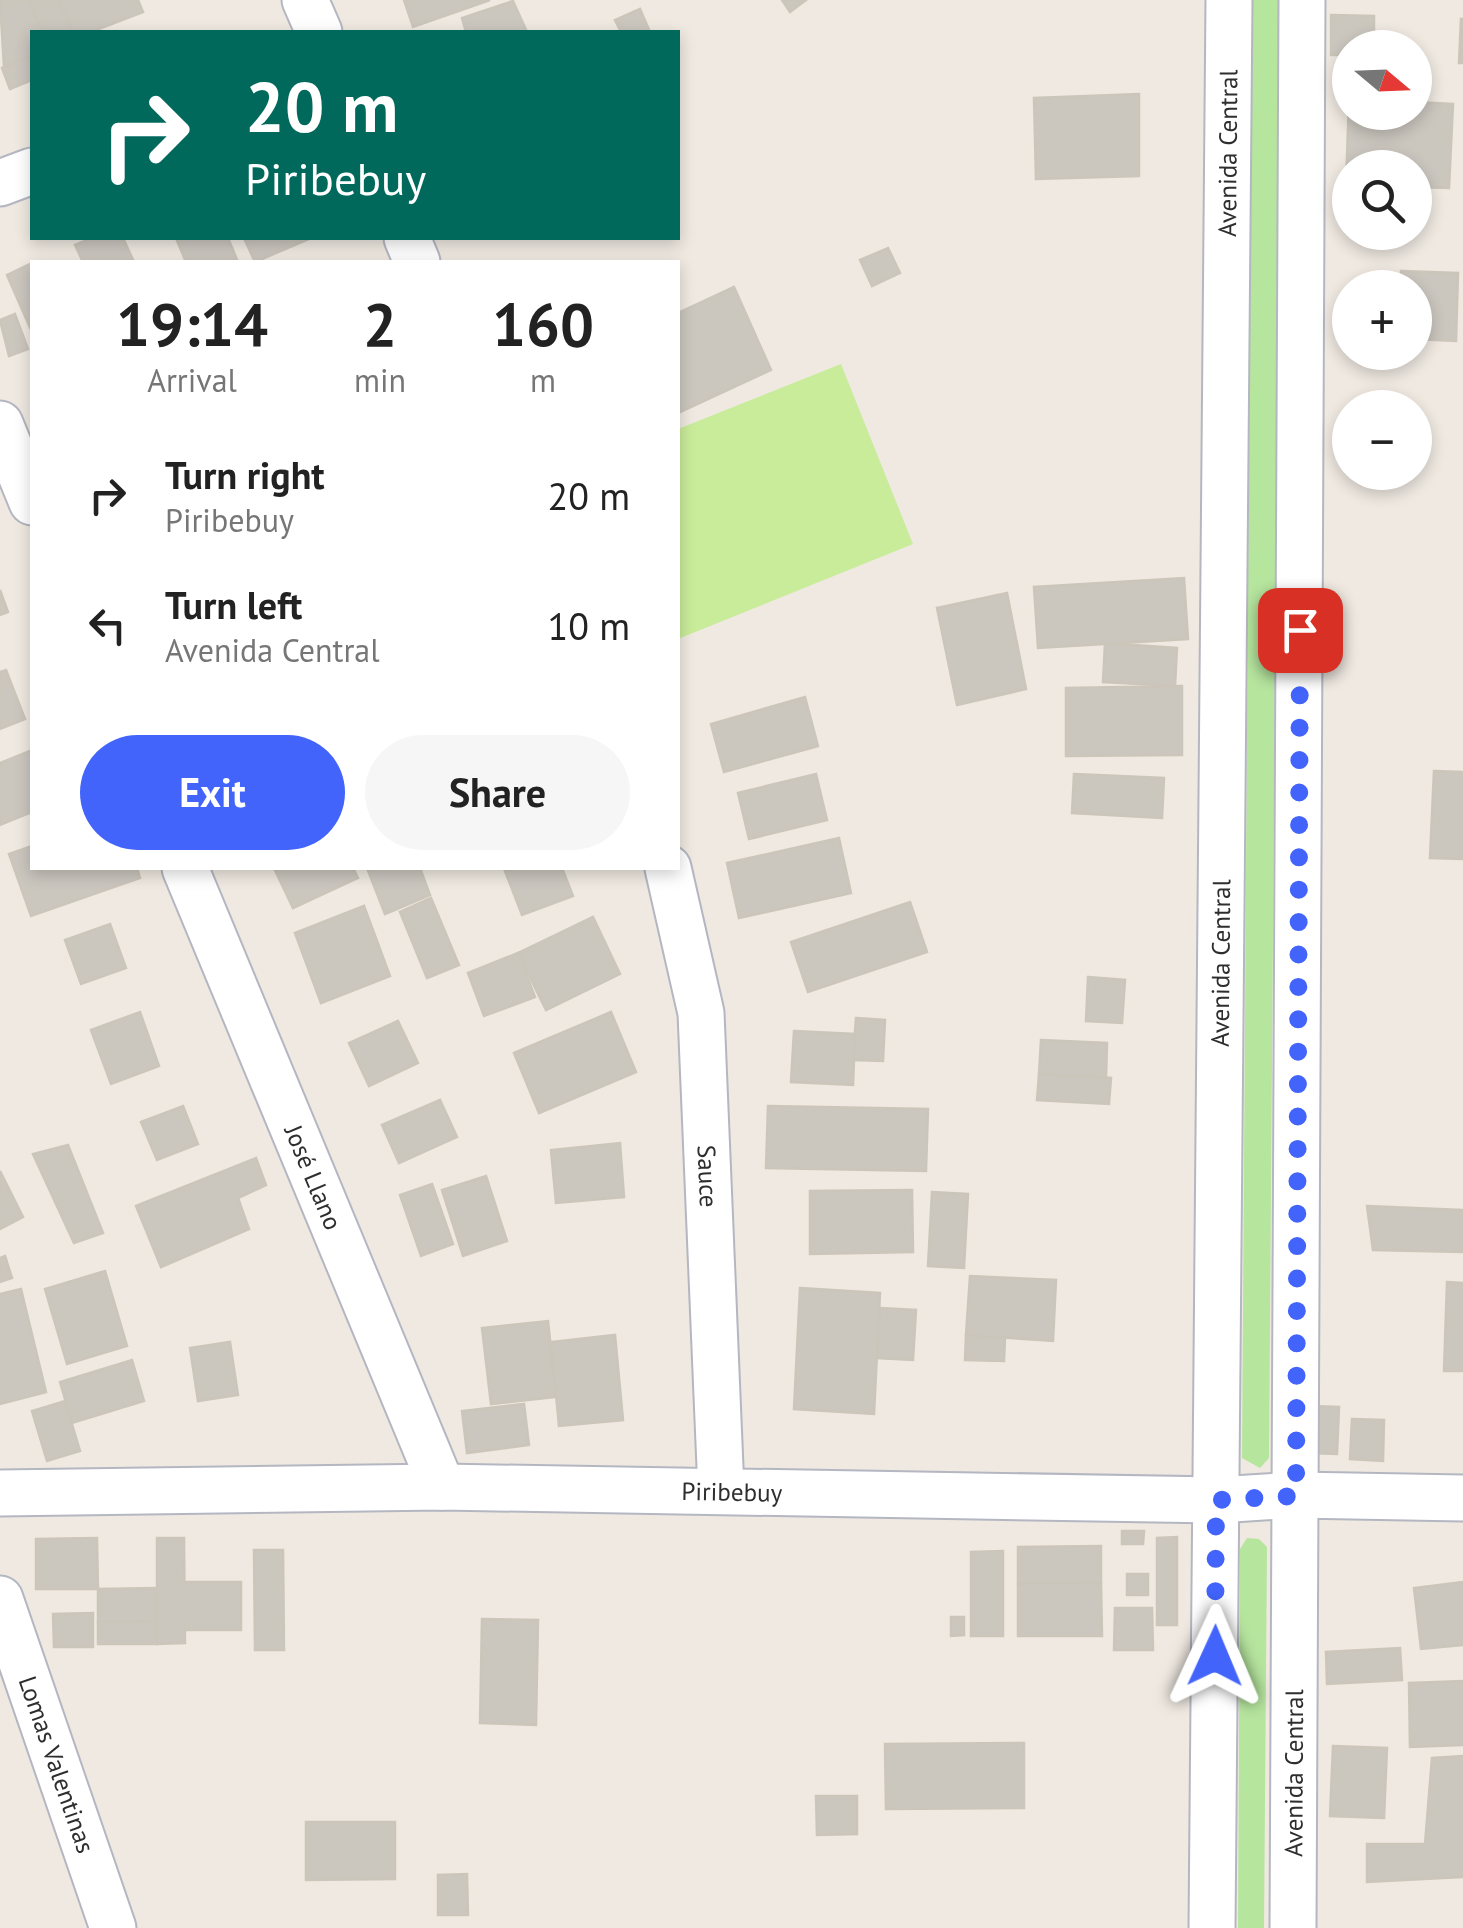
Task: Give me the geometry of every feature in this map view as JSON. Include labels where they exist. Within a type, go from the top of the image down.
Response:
[{"type":"street","points":[[304,0],[317,30]]},
{"type":"street","name":"Avenida Central","points":[[1212,1928],[1229,0]]},
{"type":"street","name":"Avenida Central","points":[[1293,1928],[1302,0]]},
{"type":"street","points":[[0,183],[30,172]]},
{"type":"street","points":[[0,424],[30,497]]},
{"type":"street","name":"José Llano","points":[[186,870],[442,1487]]},
{"type":"street","name":"Sauce","points":[[668,870],[701,1013],[721,1491]]},
{"type":"street","name":"Piribebuy","points":[[0,1493],[442,1487],[1216,1500],[1296,1496],[1463,1498]]},
{"type":"street","name":"Lomas Valentinas","points":[[0,1599],[113,1928]]},
{"type":"green space","points":[[1252,0],[1280,0],[1269,1458],[1260,1468],[1242,1458]]},
{"type":"green space","points":[[841,364],[913,544],[680,638],[680,428]]},
{"type":"green space","points":[[1247,1538],[1259,1539],[1267,1547],[1264,1928],[1238,1928],[1240,1549]]},
{"type":"building","points":[[0,0],[30,0],[41,30],[30,30],[30,57],[4,67]]},
{"type":"building","points":[[30,0],[59,0],[71,30],[41,30]]},
{"type":"building","points":[[59,0],[138,0],[143,12],[96,30],[71,30]]},
{"type":"building","points":[[404,0],[490,0],[413,27]]},
{"type":"building","points":[[782,0],[806,0],[790,12]]},
{"type":"building","points":[[513,1],[526,30],[465,30],[462,18]]},
{"type":"building","points":[[640,9],[649,30],[620,30],[615,20]]},
{"type":"building","points":[[1331,15],[1374,16],[1374,30],[1332,30],[1331,55]]},
{"type":"building","points":[[1461,19],[1463,63],[1459,63]]},
{"type":"building","points":[[30,57],[30,81],[10,89],[2,68]]},
{"type":"building","points":[[1139,94],[1139,176],[1036,179],[1034,98]]},
{"type":"building","points":[[1432,103],[1453,104],[1449,188],[1432,188],[1432,150],[1347,150],[1348,130],[1432,130]]},
{"type":"building","points":[[87,240],[124,240],[133,260],[82,260],[75,245]]},
{"type":"building","points":[[177,240],[229,240],[237,260],[185,260]]},
{"type":"building","points":[[245,240],[306,240],[260,260],[254,260]]},
{"type":"building","points":[[888,248],[900,273],[872,286],[860,260]]},
{"type":"building","points":[[30,264],[30,327],[7,275]]},
{"type":"building","points":[[1432,272],[1458,273],[1456,341],[1432,340]]},
{"type":"building","points":[[734,287],[771,370],[680,412],[680,312]]},
{"type":"building","points":[[15,314],[28,349],[9,356],[0,320]]},
{"type":"building","points":[[1184,578],[1188,639],[1038,648],[1034,587]]},
{"type":"building","points":[[0,590],[8,612],[0,615]]},
{"type":"building","points":[[1007,593],[1026,689],[957,705],[937,608]]},
{"type":"building","points":[[1105,643],[1177,648],[1175,686],[1103,682]]},
{"type":"building","points":[[6,670],[25,719],[0,729],[0,672]]},
{"type":"building","points":[[1182,686],[1182,755],[1066,756],[1066,688]]},
{"type":"building","points":[[805,697],[818,746],[724,772],[711,724]]},
{"type":"building","points":[[30,751],[30,813],[0,825],[0,763]]},
{"type":"building","points":[[1434,771],[1463,772],[1463,859],[1430,858]]},
{"type":"building","points":[[816,774],[827,820],[749,839],[738,793]]},
{"type":"building","points":[[1074,774],[1164,778],[1162,818],[1072,813]]},
{"type":"building","points":[[839,838],[851,893],[739,918],[727,863]]},
{"type":"building","points":[[30,847],[30,870],[138,870],[140,878],[31,916],[9,854]]},
{"type":"building","points":[[275,870],[354,870],[358,878],[293,908]]},
{"type":"building","points":[[368,870],[421,870],[430,895],[385,914]]},
{"type":"building","points":[[563,870],[573,896],[522,915],[505,871]]},
{"type":"building","points":[[431,898],[459,965],[427,978],[400,912]]},
{"type":"building","points":[[910,902],[927,952],[808,992],[791,942]]},
{"type":"building","points":[[364,906],[390,976],[321,1003],[295,933]]},
{"type":"building","points":[[593,917],[620,974],[546,1010],[518,953]]},
{"type":"building","points":[[110,924],[126,968],[81,984],[65,940]]},
{"type":"building","points":[[518,953],[535,997],[484,1016],[468,973]]},
{"type":"building","points":[[1088,977],[1125,980],[1122,1023],[1086,1021]]},
{"type":"building","points":[[140,1012],[159,1066],[111,1084],[91,1030]]},
{"type":"building","points":[[611,1012],[636,1072],[539,1113],[514,1053]]},
{"type":"building","points":[[856,1018],[885,1020],[883,1061],[853,1060]]},
{"type":"building","points":[[398,1021],[418,1063],[369,1086],[349,1043]]},
{"type":"building","points":[[794,1031],[855,1034],[853,1085],[791,1082]]},
{"type":"building","points":[[1041,1040],[1107,1043],[1106,1078],[1039,1074]]},
{"type":"building","points":[[1039,1074],[1111,1078],[1109,1104],[1037,1100]]},
{"type":"building","points":[[440,1100],[457,1137],[399,1163],[382,1125]]},
{"type":"building","points":[[183,1106],[198,1144],[157,1160],[141,1122]]},
{"type":"building","points":[[768,1106],[928,1109],[926,1171],[766,1168]]},
{"type":"building","points":[[620,1143],[624,1197],[556,1203],[551,1150]]},
{"type":"building","points":[[68,1145],[103,1233],[74,1243],[33,1154]]},
{"type":"building","points":[[256,1158],[266,1185],[238,1198],[249,1229],[161,1267],[136,1206]]},
{"type":"building","points":[[0,1171],[23,1217],[0,1229]]},
{"type":"building","points":[[486,1176],[507,1241],[463,1256],[442,1190]]},
{"type":"building","points":[[432,1184],[453,1244],[421,1256],[400,1195]]},
{"type":"building","points":[[912,1190],[913,1252],[810,1254],[810,1191]]},
{"type":"building","points":[[932,1192],[968,1194],[964,1268],[928,1266]]},
{"type":"building","points":[[1367,1206],[1463,1210],[1463,1252],[1373,1250]]},
{"type":"building","points":[[5,1256],[12,1278],[0,1282],[0,1258]]},
{"type":"building","points":[[105,1271],[127,1346],[67,1364],[45,1289]]},
{"type":"building","points":[[970,1276],[1056,1280],[1053,1341],[966,1335]]},
{"type":"building","points":[[1447,1282],[1463,1283],[1463,1371],[1444,1371]]},
{"type":"building","points":[[800,1288],[880,1293],[874,1414],[794,1409]]},
{"type":"building","points":[[21,1289],[46,1392],[0,1404],[0,1294]]},
{"type":"building","points":[[880,1308],[916,1310],[913,1360],[877,1358]]},
{"type":"building","points":[[548,1321],[556,1397],[491,1404],[482,1328]]},
{"type":"building","points":[[615,1335],[623,1420],[559,1426],[551,1342]]},
{"type":"building","points":[[966,1335],[1005,1338],[1004,1361],[965,1360]]},
{"type":"building","points":[[230,1342],[238,1395],[198,1401],[190,1348]]},
{"type":"building","points":[[132,1360],[144,1401],[72,1423],[60,1382]]},
{"type":"building","points":[[65,1401],[80,1451],[47,1461],[32,1411]]},
{"type":"building","points":[[524,1404],[529,1445],[467,1453],[462,1411]]},
{"type":"building","points":[[1311,1406],[1339,1407],[1337,1454],[1310,1453]]},
{"type":"building","points":[[1352,1419],[1384,1420],[1383,1461],[1350,1459]]},
{"type":"building","points":[[1122,1531],[1144,1531],[1143,1544],[1122,1544]]},
{"type":"building","points":[[1177,1537],[1177,1625],[1157,1625],[1157,1538]]},
{"type":"building","points":[[97,1538],[98,1589],[36,1589],[36,1539]]},
{"type":"building","points":[[157,1538],[184,1538],[185,1643],[157,1644]]},
{"type":"building","points":[[1101,1546],[1101,1583],[1018,1584],[1018,1547]]},
{"type":"building","points":[[254,1550],[283,1550],[284,1650],[255,1650]]},
{"type":"building","points":[[1003,1551],[1003,1636],[971,1636],[971,1552]]},
{"type":"building","points":[[1127,1574],[1148,1574],[1148,1595],[1127,1595]]},
{"type":"building","points":[[184,1582],[241,1582],[241,1630],[184,1630]]},
{"type":"building","points":[[1463,1582],[1463,1645],[1421,1649],[1414,1588]]},
{"type":"building","points":[[1101,1583],[1102,1636],[1018,1636],[1018,1584]]},
{"type":"building","points":[[157,1588],[157,1621],[98,1622],[98,1589]]},
{"type":"building","points":[[1115,1608],[1152,1608],[1153,1650],[1114,1650]]},
{"type":"building","points":[[93,1613],[93,1647],[54,1647],[53,1614]]},
{"type":"building","points":[[951,1617],[964,1617],[964,1635],[951,1636]]},
{"type":"building","points":[[482,1619],[538,1620],[536,1725],[480,1723]]},
{"type":"building","points":[[157,1621],[157,1644],[98,1644],[98,1622]]},
{"type":"building","points":[[1400,1648],[1402,1680],[1327,1684],[1326,1652]]},
{"type":"building","points":[[1463,1681],[1463,1745],[1410,1747],[1409,1683]]},
{"type":"building","points":[[1024,1743],[1024,1808],[886,1809],[885,1744]]},
{"type":"building","points":[[1333,1746],[1387,1748],[1384,1818],[1330,1816]]},
{"type":"building","points":[[1463,1756],[1463,1877],[1367,1882],[1367,1844],[1425,1844],[1432,1758]]},
{"type":"building","points":[[816,1796],[857,1796],[857,1834],[817,1835]]},
{"type":"building","points":[[306,1822],[395,1822],[395,1879],[306,1880]]},
{"type":"building","points":[[467,1874],[468,1915],[438,1915],[438,1875]]},
{"type":"route","points":[[1215,1656],[1216,1500],[1296,1496],[1300,630]]}]
